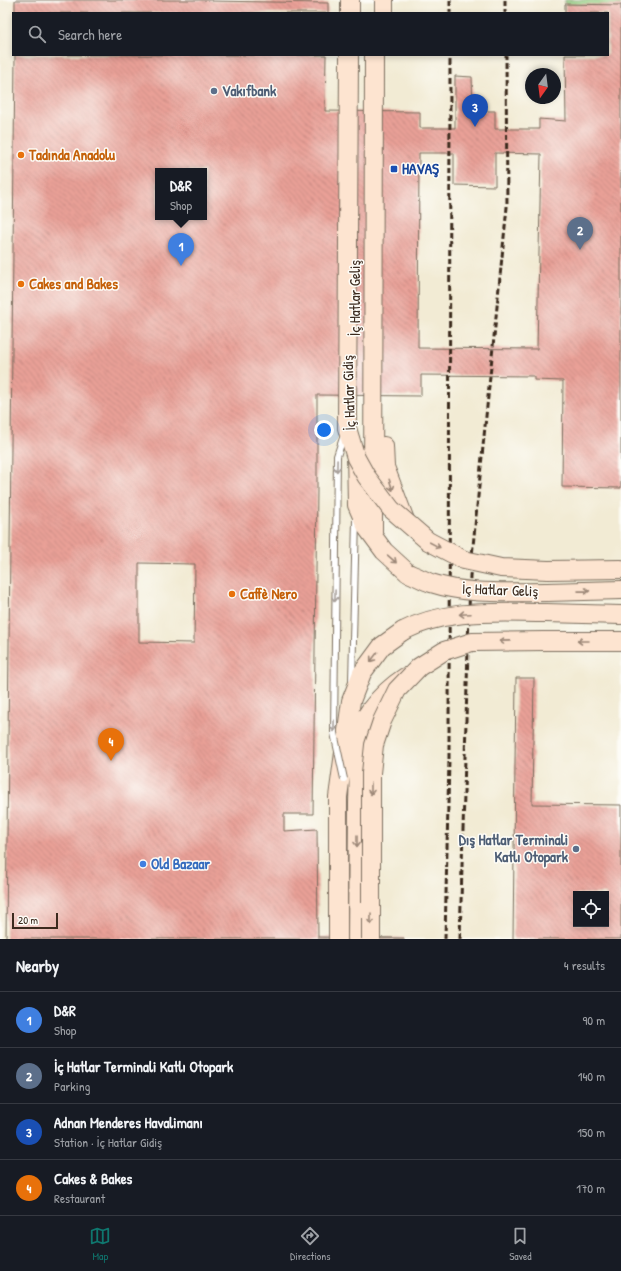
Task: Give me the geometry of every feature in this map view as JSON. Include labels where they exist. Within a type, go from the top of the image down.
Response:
[{"type":"street","points":[[356,7],[374,0]]},
{"type":"street","points":[[384,0],[384,12]]},
{"type":"street","name":"İç Hatlar Gidiş","points":[[349,56],[347,428],[356,458],[366,476],[391,509],[428,541],[464,560],[501,568],[548,570],[621,569]]},
{"type":"street","name":"İç Hatlar Geliş","points":[[357,56],[355,432],[357,505],[367,528],[384,551],[408,573],[431,582],[458,589],[490,593],[621,590]]},
{"type":"street","name":"İç Hatlar Geliş","points":[[373,537],[374,56]]},
{"type":"street","name":"İç Hatlar Gidiş","points":[[383,56],[382,408],[385,466],[405,520]]},
{"type":"street","points":[[338,939],[338,797],[351,701],[362,673],[382,646],[403,631],[421,622],[454,615],[483,613],[546,613],[621,615]]},
{"type":"street","points":[[342,939],[344,779],[351,748],[362,724],[378,700],[396,683],[444,651],[472,642],[621,641]]},
{"type":"street","points":[[357,939],[359,767],[367,738],[382,704],[419,667]]},
{"type":"street","points":[[371,939],[371,773],[374,745],[382,721],[398,690],[419,667]]},
{"type":"lane","points":[[344,779],[334,733],[334,717],[337,456],[347,428]]},
{"type":"lane","points":[[351,701],[357,505]]},
{"type":"green space","points":[[565,0],[621,0],[621,5],[565,4]]},
{"type":"building","points":[[15,0],[212,0],[328,3],[328,12],[15,12]]},
{"type":"building","points":[[565,4],[621,5],[621,488],[562,487],[563,381],[534,380],[534,376],[421,375],[421,396],[317,395],[313,814],[284,814],[284,831],[317,829],[318,937],[404,939],[6,939],[15,56],[326,56],[325,111],[420,112],[420,128],[455,128],[455,76],[472,77],[473,111],[495,111],[495,129],[539,129],[539,119],[566,121],[565,56],[609,56],[609,12],[565,12]],"holes":[[[419,153],[454,153],[454,185],[495,186],[495,153],[541,154],[537,349],[418,348]],[[139,563],[195,564],[194,643],[139,642]]]},
{"type":"building","name":"Dış Hatlar Terminali Katlı Otopark","points":[[516,678],[534,678],[532,804],[621,805],[621,939],[513,939]]},
{"type":"railway","points":[[450,0],[450,12]]},
{"type":"railway","points":[[505,0],[505,12]]},
{"type":"railway","points":[[445,939],[449,759],[450,56]]},
{"type":"railway","points":[[460,939],[470,576],[507,207],[506,56]]},
{"type":"place","name":"Vakıfbank","points":[[214,91]]},
{"type":"place","name":"Adnan Menderes Havalimanı","points":[[475,127]]},
{"type":"place","name":"Tadında Anadolu","points":[[21,155]]},
{"type":"place","name":"HAVAŞ","points":[[394,169]]},
{"type":"place","name":"İç Hatlar Terminali Katlı Otopark","points":[[580,250]]},
{"type":"place","name":"D&R","points":[[181,266]]},
{"type":"place","name":"Cakes and Bakes","points":[[21,284]]},
{"type":"place","name":"Caffè Nero","points":[[232,594]]},
{"type":"place","name":"Cakes & Bakes","points":[[111,761]]},
{"type":"place","name":"Dış Hatlar Terminali Katlı Otopark","points":[[576,849]]},
{"type":"place","name":"Old Bazaar","points":[[143,864]]}]
